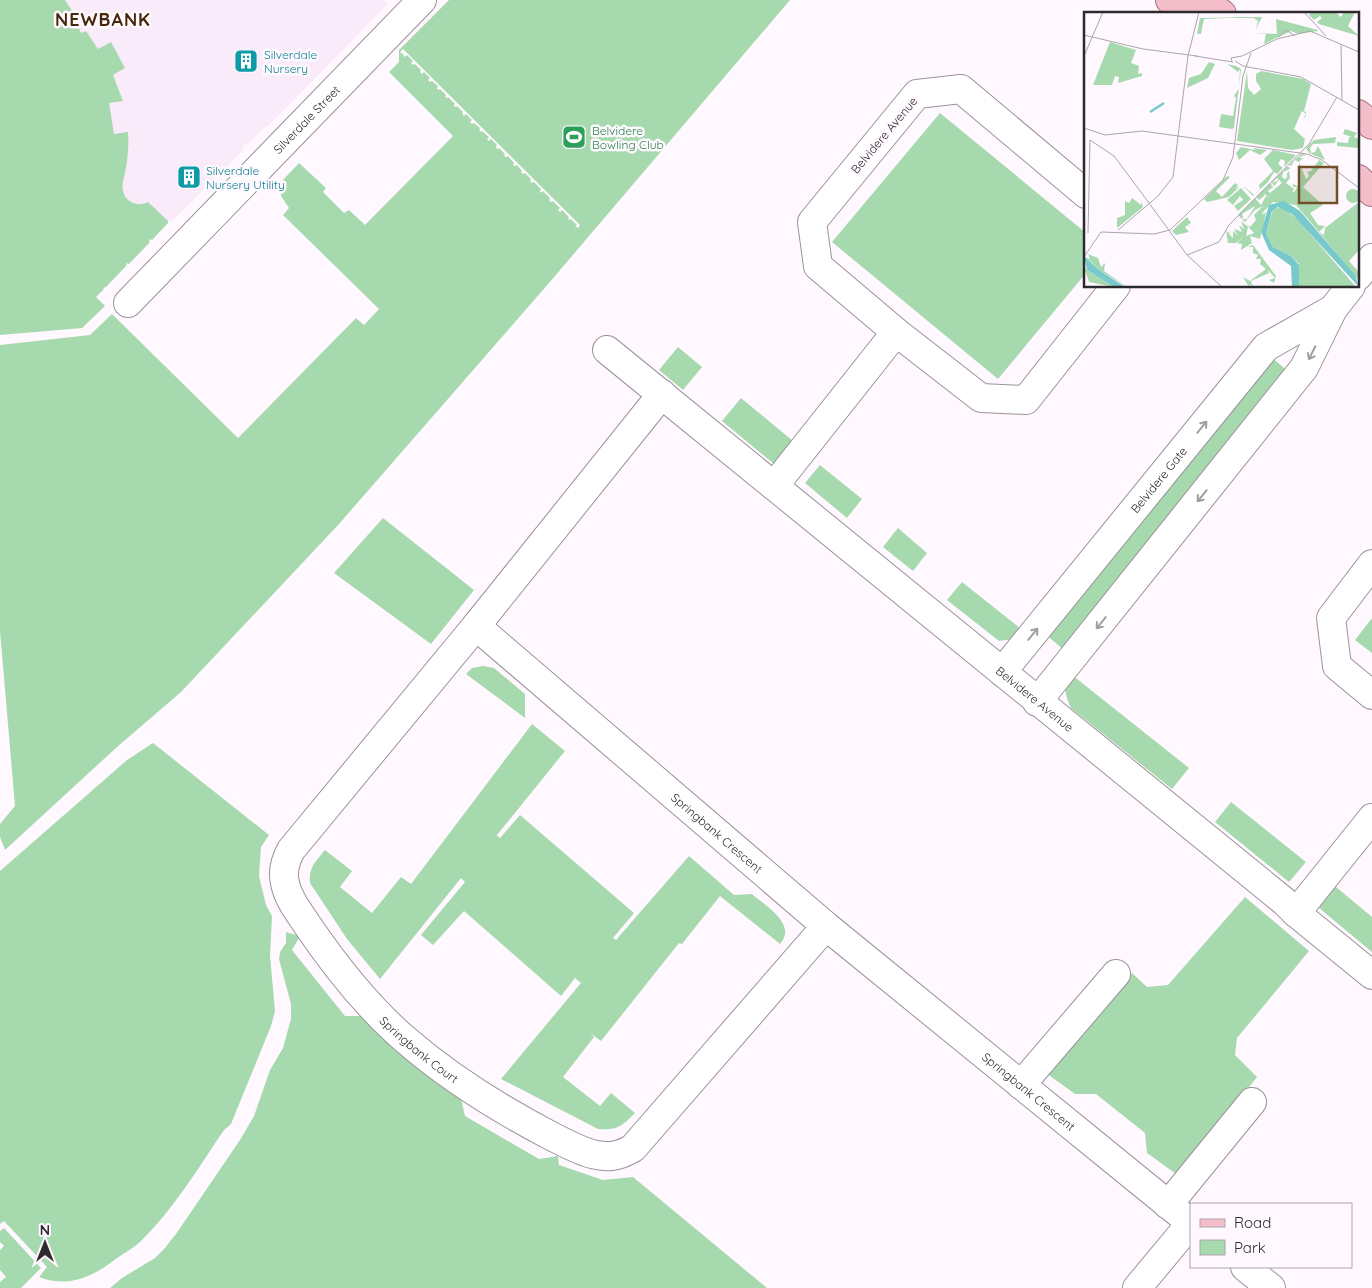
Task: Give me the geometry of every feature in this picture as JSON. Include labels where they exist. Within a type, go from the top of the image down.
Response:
[{"type":"main road","points":[[1170,0],[1182,12]]},
{"type":"main road","points":[[1202,0],[1219,12]]},
{"type":"main road","points":[[1360,116],[1372,125]]},
{"type":"main road","points":[[1360,181],[1372,192]]},
{"type":"street","name":"Silverdale Street","points":[[128,303],[422,0]]},
{"type":"street","name":"Belvidere Avenue","points":[[1084,192],[961,89],[917,94],[812,222],[818,266],[896,332],[981,398],[1026,400],[1114,288]]},
{"type":"street","points":[[1360,273],[1372,258]]},
{"type":"street","name":"Belvidere Gate","points":[[1038,702],[1304,368],[1333,309],[1349,288]]},
{"type":"street","name":"Belvidere Gate","points":[[1002,672],[1266,347],[1333,309]]},
{"type":"street","points":[[774,486],[896,332]]},
{"type":"street","name":"Belvidere Avenue","points":[[607,350],[1372,975]]},
{"type":"street","points":[[476,626],[662,394]]},
{"type":"street","points":[[1372,564],[1332,618],[1337,666],[1372,695]]},
{"type":"street","name":"Springbank Court","points":[[476,626],[291,850],[285,861],[285,884],[297,909],[347,979],[406,1040],[482,1096],[544,1132],[595,1155],[610,1157],[623,1154],[633,1148],[826,926]]},
{"type":"street","name":"Springbank Crescent","points":[[476,626],[826,926],[1190,1222]]},
{"type":"street","points":[[1296,913],[1372,818]]},
{"type":"street","points":[[1022,1086],[1116,974]]},
{"type":"street","points":[[1168,1205],[1252,1102]]},
{"type":"street","points":[[1137,1288],[1190,1224]]},
{"type":"street","points":[[1246,1268],[1271,1288]]},
{"type":"shaded area","points":[[54,0],[384,0],[388,4],[267,127],[247,145],[243,146],[245,148],[226,168],[221,167],[223,169],[215,178],[171,222],[169,220],[129,264],[127,263],[106,287],[104,286],[82,309],[74,204],[72,203],[69,169],[71,167],[69,167],[67,131],[65,129],[62,94],[64,94],[62,91]]},
{"type":"green space","points":[[0,0],[65,0],[77,18],[75,19],[81,33],[86,31],[98,49],[111,42],[125,68],[113,75],[123,101],[109,103],[114,134],[128,132],[128,154],[123,191],[133,203],[148,202],[168,221],[129,264],[127,263],[103,288],[96,297],[105,306],[82,328],[0,335]]},
{"type":"green space","points":[[449,0],[790,0],[549,283],[339,524],[181,692],[117,747],[5,850],[0,837],[0,824],[15,806],[0,631],[0,345],[90,335],[112,314],[238,438],[356,318],[364,325],[379,309],[283,215],[289,208],[281,196],[282,181],[299,163],[326,188],[323,192],[344,213],[349,210],[365,225],[453,136],[389,72],[399,62],[399,50]],"holes":[[[403,49],[580,225],[578,228],[562,210],[560,212],[558,210],[560,208],[553,201],[551,202],[550,198],[543,191],[541,193],[541,189],[534,182],[532,183],[531,179],[525,173],[523,174],[517,165],[513,165],[514,163],[508,156],[504,156],[505,154],[499,148],[497,149],[497,145],[491,139],[489,141],[487,139],[489,137],[481,132],[480,128],[474,123],[472,124],[470,122],[472,120],[466,114],[464,116],[463,112],[457,106],[454,106],[455,104],[448,97],[445,97],[446,95],[440,89],[438,90],[438,86],[428,80],[430,78],[424,72],[422,74],[421,70],[411,63],[413,61],[407,55],[405,57],[404,53],[400,52]]]},
{"type":"green space","points":[[940,113],[1084,231],[1084,275],[998,379],[832,242]]},
{"type":"green space","points":[[678,347],[702,367],[683,390],[659,370]]},
{"type":"green space","points":[[1271,357],[1289,372],[1063,649],[1046,635]]},
{"type":"green space","points":[[741,398],[793,441],[774,464],[722,421]]},
{"type":"green space","points":[[820,465],[862,499],[847,518],[805,483]]},
{"type":"green space","points":[[383,518],[474,590],[431,644],[334,573]]},
{"type":"green space","points":[[898,528],[927,553],[913,571],[883,547]]},
{"type":"green space","points":[[962,582],[1021,629],[1013,639],[999,641],[947,600]]},
{"type":"green space","points":[[1372,618],[1372,653],[1355,640]]},
{"type":"green space","points":[[483,666],[494,668],[525,694],[525,718],[466,674],[472,668]]},
{"type":"green space","points":[[1072,675],[1189,768],[1172,789],[1071,708],[1067,698],[1066,687]]},
{"type":"green space","points":[[532,724],[565,751],[497,835],[495,834],[500,838],[520,815],[634,913],[613,938],[616,940],[689,856],[734,895],[752,894],[771,909],[782,922],[785,929],[784,937],[780,944],[720,896],[682,944],[679,943],[601,1041],[590,1033],[594,1037],[563,1077],[600,1106],[611,1093],[635,1113],[619,1127],[610,1129],[598,1129],[501,1079],[581,983],[575,978],[561,996],[464,911],[433,945],[421,935],[465,882],[461,878],[380,979],[347,939],[310,883],[311,869],[325,850],[352,871],[340,887],[372,913],[401,877],[411,884]]},
{"type":"green space","points":[[153,743],[269,835],[261,847],[259,876],[266,905],[272,916],[270,956],[275,1011],[271,1026],[231,1124],[224,1130],[164,1216],[138,1244],[105,1267],[78,1280],[59,1282],[39,1277],[47,1267],[4,1221],[0,1224],[0,871],[127,760]]},
{"type":"green space","points":[[1231,802],[1306,862],[1289,882],[1215,822]]},
{"type":"green space","points":[[1330,882],[1372,917],[1372,952],[1313,903]]},
{"type":"green space","points":[[1245,897],[1309,951],[1237,1038],[1235,1055],[1257,1077],[1179,1176],[1147,1153],[1145,1133],[1096,1094],[1075,1094],[1046,1073],[1132,973],[1147,987],[1168,985]]},
{"type":"green space","points":[[286,932],[300,936],[292,950],[345,1016],[362,1016],[410,1060],[461,1099],[465,1116],[539,1159],[558,1156],[559,1165],[603,1180],[633,1177],[767,1288],[110,1288],[122,1278],[155,1258],[164,1249],[240,1140],[254,1116],[270,1070],[283,1048],[291,1019],[291,1004],[279,959],[280,952],[286,943]]},
{"type":"green space","points":[[4,1228],[41,1268],[21,1288],[0,1288],[0,1282],[6,1277],[0,1270],[0,1250],[4,1246],[0,1242],[0,1231]]},
{"type":"place","name":"Silverdale Nursery","points":[[246,61]]},
{"type":"place","name":"Belvidere Bowling Club","points":[[574,137]]},
{"type":"place","name":"Silverdale Nursery Utility","points":[[189,177]]},
{"type":"district","name":"NEWBANK","points":[[103,19]]}]
